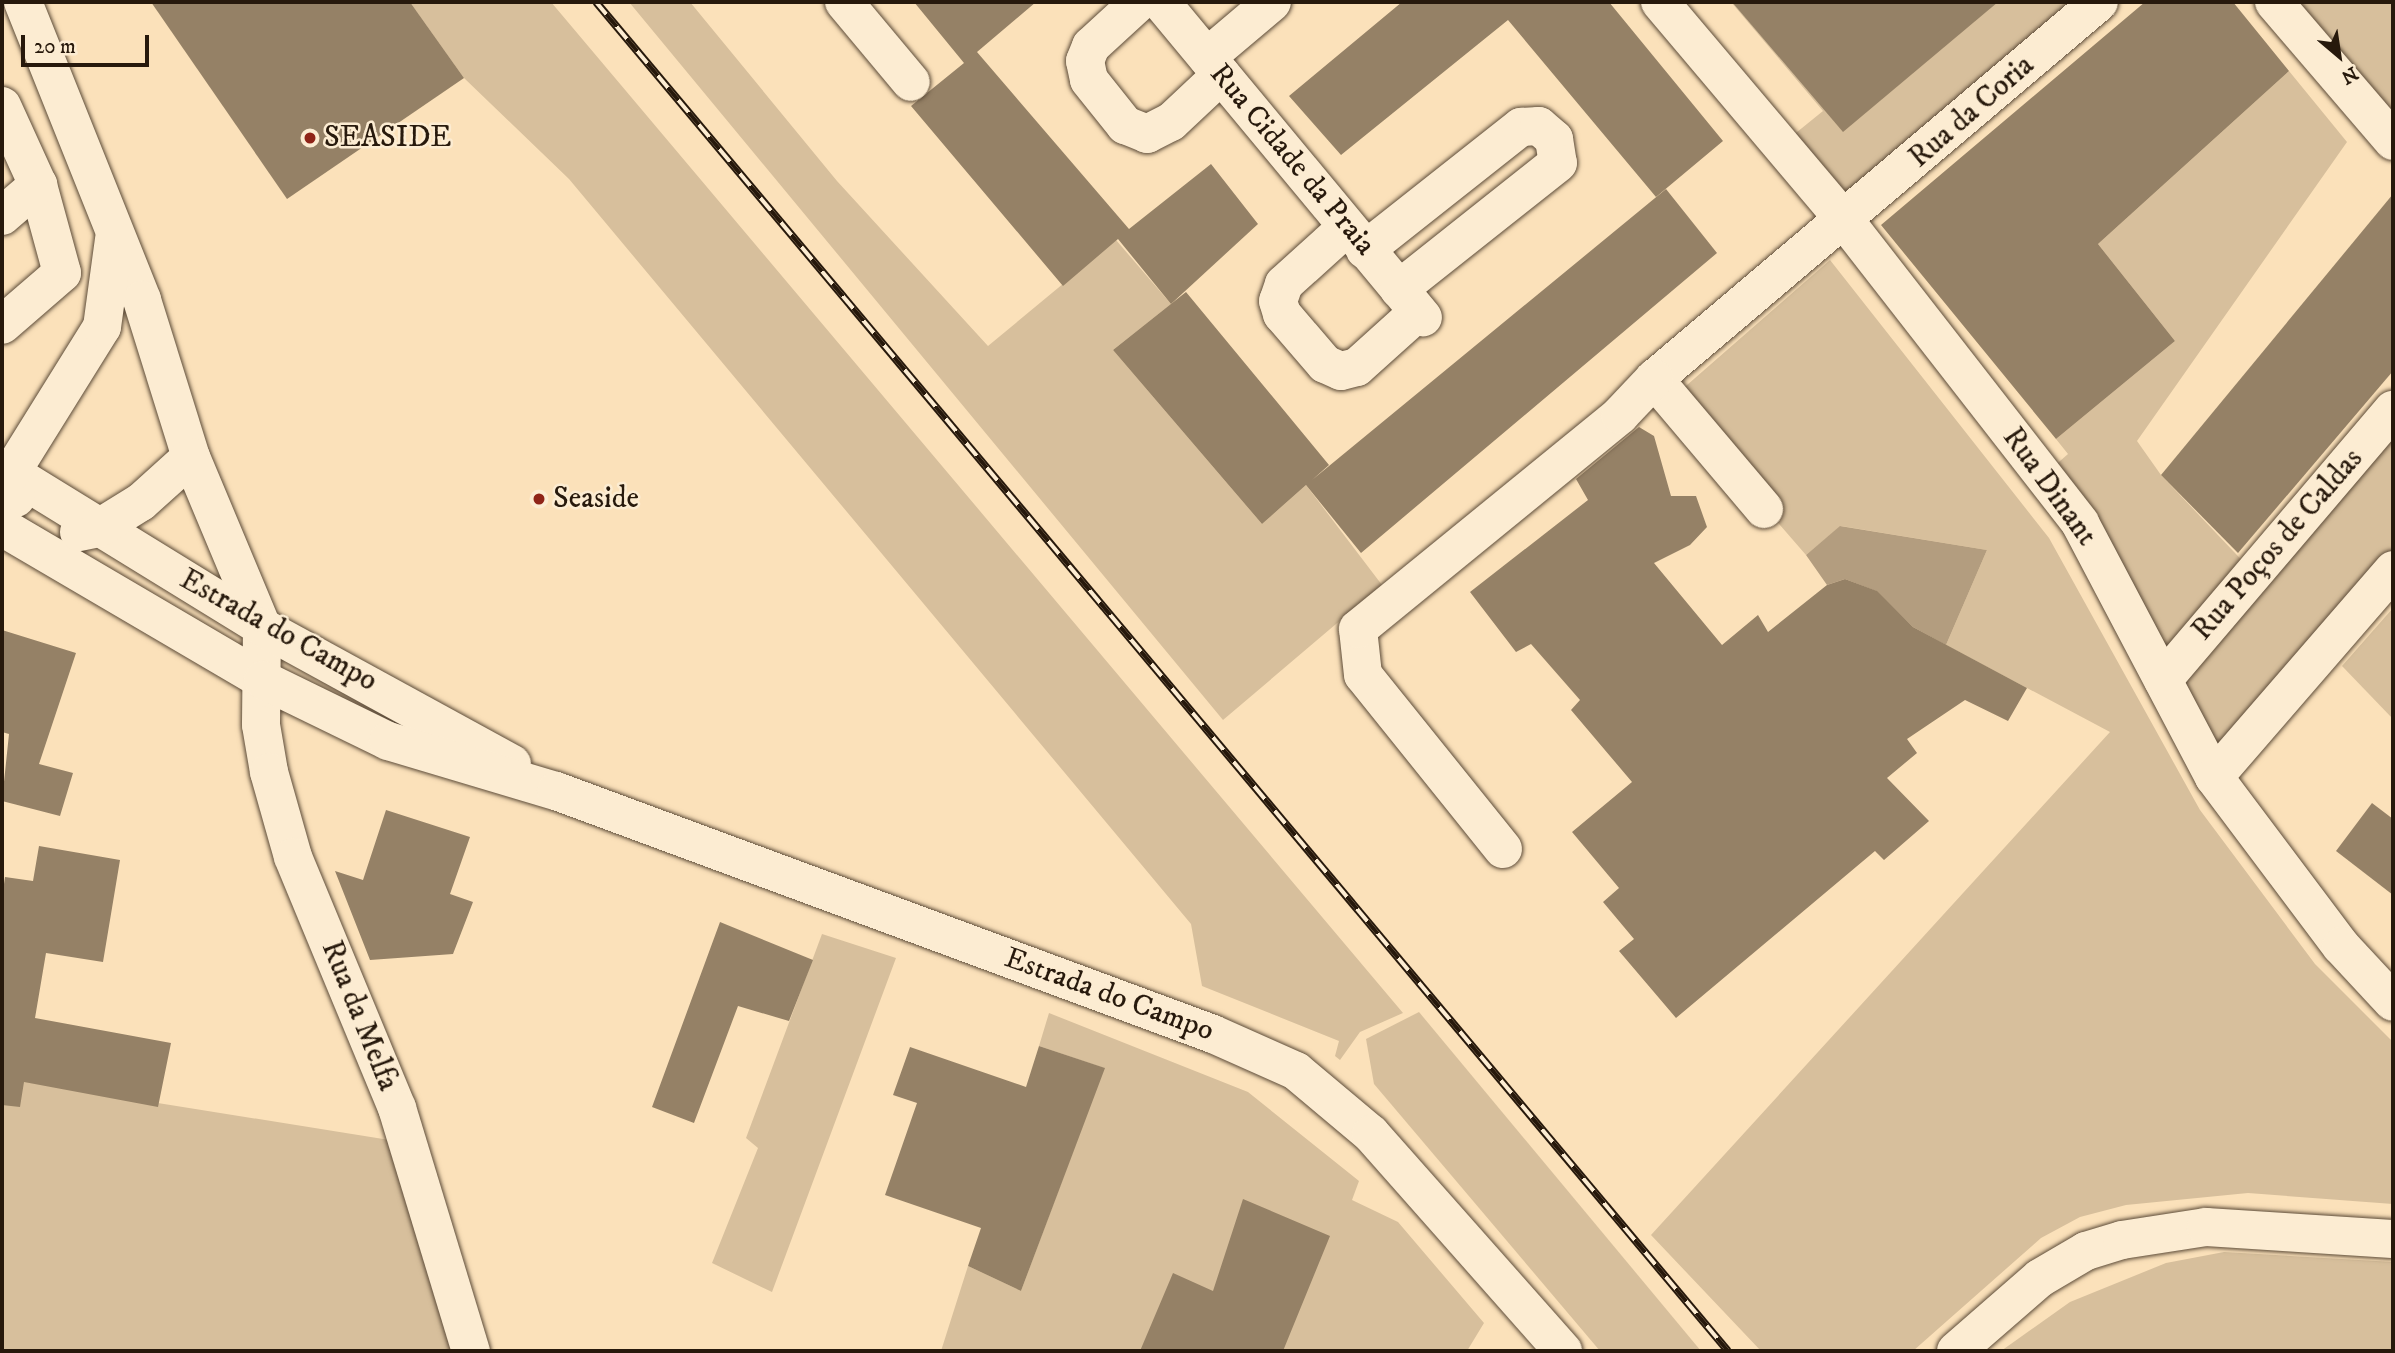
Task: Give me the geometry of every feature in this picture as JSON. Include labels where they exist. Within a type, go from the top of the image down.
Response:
[{"type":"street","points":[[23,2],[142,300],[191,457],[262,627]]},
{"type":"street","points":[[845,2],[911,82]]},
{"type":"street","points":[[1164,5],[1091,46],[1085,61],[1089,80],[1125,125],[1147,134],[1171,122],[1214,66],[1272,2]]},
{"type":"street","name":"Rua Dinant","points":[[1660,2],[1846,222],[2081,523],[2214,777],[2341,946],[2393,1002]]},
{"type":"street","name":"Rua da Coria","points":[[1503,849],[1363,675],[1358,629],[1610,424],[1654,379],[1846,222],[2099,2]]},
{"type":"street","points":[[2274,2],[2393,141]]},
{"type":"street","name":"Rua Cidade da Praia","points":[[1164,5],[1413,307]]},
{"type":"street","points":[[2,106],[38,186],[62,273],[2,325]]},
{"type":"street","points":[[1521,127],[1539,127],[1554,139],[1558,163],[1413,307],[1357,367],[1341,371],[1325,364],[1282,314],[1278,301],[1284,284],[1356,239],[1521,127]]},
{"type":"street","points":[[2,216],[38,186]]},
{"type":"street","points":[[114,233],[102,327],[6,470],[13,534],[99,528],[141,502],[191,457]]},
{"type":"street","points":[[1654,379],[1764,509]]},
{"type":"street","name":"Rua Poços de Caldas","points":[[2163,680],[2393,410]]},
{"type":"street","name":"Estrada do Campo","points":[[6,470],[262,627],[406,701],[556,791]]},
{"type":"street","name":"Estrada do Campo","points":[[13,534],[263,680],[388,741],[556,791],[1213,1034],[1296,1071],[1371,1134],[1563,1351]]},
{"type":"street","points":[[2214,777],[2393,570]]},
{"type":"street","name":"Rua da Melfa","points":[[262,627],[261,725],[269,772],[293,857],[397,1108],[471,1351]]},
{"type":"street","points":[[1956,1351],[2040,1278],[2086,1251],[2122,1240],[2206,1227],[2393,1239]]},
{"type":"shaded area","points":[[410,2],[551,2],[1403,1013],[1360,1032],[1340,1060],[1335,1056],[1339,1041],[1202,986],[1191,924],[569,179],[464,78]]},
{"type":"shaded area","points":[[629,2],[690,2],[837,181],[988,346],[1116,240],[1171,304],[1113,350],[1262,524],[1306,485],[1382,585],[1223,720]]},
{"type":"shaded area","points":[[1731,2],[2099,2],[1846,222],[1781,145],[1823,111]]},
{"type":"shaded area","points":[[2275,2],[2393,2],[2393,141]]},
{"type":"shaded area","points":[[2289,71],[2347,142],[2137,441],[2161,475],[2254,573],[2393,411],[2393,570],[2214,777],[2044,475],[2068,454],[2056,439],[2175,341],[2098,244]]},
{"type":"shaded area","points":[[1830,260],[2049,538],[2200,810],[2315,964],[2393,1042],[2393,1204],[2248,1193],[2126,1205],[2080,1217],[2041,1238],[1913,1351],[1761,1351],[1651,1235],[2110,732],[1946,645],[1987,550],[1841,526],[1806,555],[1671,399]]},
{"type":"shaded area","points":[[1840,526],[1987,550],[1946,645],[1913,627],[1876,591],[1845,579],[1827,585],[1806,555]]},
{"type":"shaded area","points":[[2393,608],[2393,719],[2342,666]]},
{"type":"shaded area","points":[[822,934],[896,958],[772,1292],[712,1263],[758,1148],[746,1138]]},
{"type":"shaded area","points":[[1419,1012],[1701,1351],[1600,1351],[1374,1084],[1366,1039]]},
{"type":"shaded area","points":[[1049,1013],[1248,1092],[1359,1181],[1352,1200],[1398,1222],[1484,1323],[1467,1351],[941,1351],[968,1266],[1021,1291],[1104,1068],[1039,1046]]},
{"type":"shaded area","points":[[2,1078],[408,1143],[471,1351],[2,1351]]},
{"type":"shaded area","points":[[2224,1252],[2393,1262],[2393,1351],[2001,1351],[2070,1302],[2166,1263]]},
{"type":"building","name":"SEASIDE","points":[[151,2],[410,2],[464,78],[287,199]]},
{"type":"building","points":[[914,2],[1036,2],[977,52],[1129,229],[1211,164],[1258,224],[1171,304],[1118,239],[1063,286],[911,106],[964,63]]},
{"type":"building","points":[[1402,2],[1609,2],[1723,141],[1656,197],[1508,20],[1341,155],[1289,96]]},
{"type":"building","points":[[1732,2],[1998,2],[1843,132]]},
{"type":"building","points":[[2145,2],[2233,2],[2289,71],[2098,244],[2175,341],[2056,439],[1881,225]]},
{"type":"building","points":[[1666,189],[1717,253],[1361,553],[1306,485],[1262,524],[1113,350],[1186,292],[1329,465],[1312,480]]},
{"type":"building","points":[[2393,194],[2393,371],[2238,553],[2161,475]]},
{"type":"building","points":[[1639,427],[1654,436],[1671,496],[1696,496],[1707,527],[1690,545],[1654,563],[1722,645],[1758,615],[1768,632],[1827,585],[1845,579],[1877,591],[1913,627],[2027,688],[2008,721],[1965,700],[1907,739],[1917,753],[1887,778],[1929,821],[1884,860],[1875,851],[1676,1018],[1619,951],[1634,939],[1603,902],[1619,888],[1572,832],[1632,782],[1571,710],[1580,700],[1531,644],[1516,652],[1470,592],[1588,500],[1576,479]]},
{"type":"building","points":[[2,630],[76,653],[39,764],[73,773],[60,816],[2,801],[9,734],[2,732]]},
{"type":"building","points":[[2372,803],[2393,819],[2393,895],[2336,851]]},
{"type":"building","points":[[386,810],[470,837],[450,894],[473,902],[453,954],[370,960],[335,871],[363,880]]},
{"type":"building","points":[[39,846],[120,860],[103,962],[46,953],[35,1018],[171,1043],[158,1107],[24,1082],[20,1107],[2,1105],[2,898],[5,877],[33,881]]},
{"type":"building","points":[[720,922],[813,960],[789,1021],[738,1006],[694,1123],[652,1107]]},
{"type":"building","points":[[1039,1046],[1105,1068],[1021,1291],[968,1266],[981,1228],[885,1195],[917,1103],[893,1095],[910,1047],[1026,1087]]},
{"type":"building","points":[[1243,1199],[1330,1236],[1283,1351],[1140,1351],[1173,1273],[1213,1291]]},
{"type":"railway","points":[[596,2],[1728,1351]]},
{"type":"place","name":"SEASIDE","points":[[310,138]]},
{"type":"place","name":"Seaside","points":[[539,499]]}]
